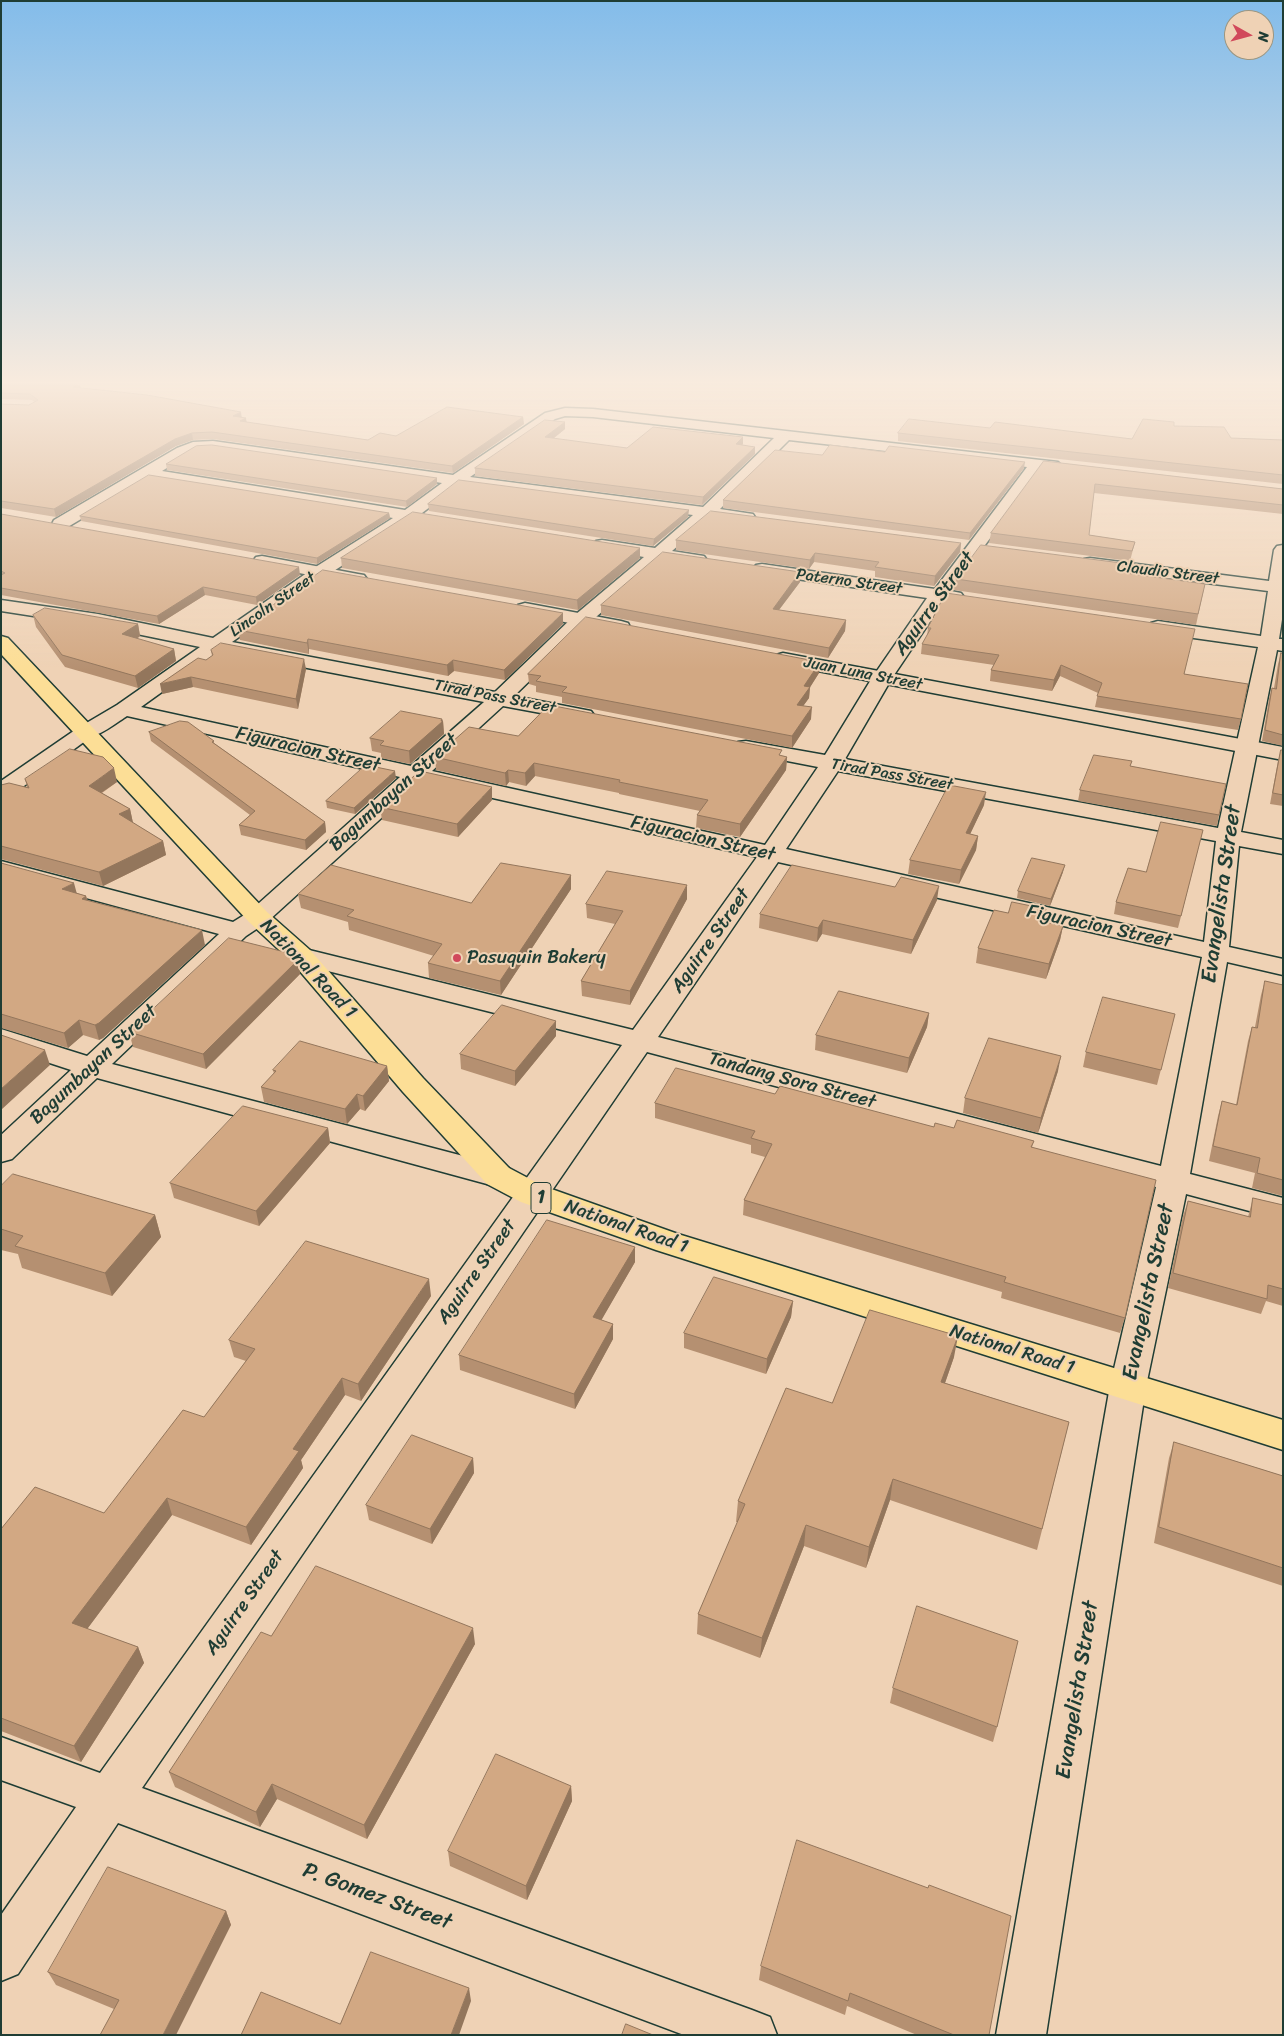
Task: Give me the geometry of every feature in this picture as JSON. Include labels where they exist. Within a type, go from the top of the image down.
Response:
[{"type":"main road","name":"National Road 1","points":[[1,642],[85,732],[247,924],[301,956],[413,1085],[498,1176],[532,1194],[666,1242],[1283,1435]]},
{"type":"street","points":[[60,524],[136,480]]},
{"type":"street","points":[[191,480],[438,520]]},
{"type":"street","points":[[456,480],[766,520]]},
{"type":"street","name":"Lincoln Street","points":[[1,792],[85,732],[124,709],[320,572],[410,516],[456,480]]},
{"type":"street","name":"Bagumbayan Street","points":[[1,1152],[247,924],[500,698],[582,619],[707,512],[739,480]]},
{"type":"street","name":"Aguirre Street","points":[[1,1957],[109,1798],[771,854],[831,764],[882,678],[954,597],[974,549],[1039,480]]},
{"type":"street","points":[[40,521],[89,530]]},
{"type":"street","points":[[582,542],[717,562]]},
{"type":"street","name":"Evangelista Street","points":[[1022,2035],[1128,1386],[1173,1182],[1216,952],[1228,836],[1247,747],[1276,644],[1283,550]]},
{"type":"street","points":[[243,558],[378,582]]},
{"type":"street","name":"Claudio Street","points":[[1072,561],[1281,588]]},
{"type":"street","name":"Paterno Street","points":[[746,567],[954,597]]},
{"type":"street","name":"Tirad Pass Street","points":[[1,605],[98,620],[217,645],[607,719]]},
{"type":"street","points":[[504,605],[640,631]]},
{"type":"street","points":[[1143,624],[1276,644]]},
{"type":"street","name":"Juan Luna Street","points":[[766,656],[1283,754]]},
{"type":"street","name":"Figuracion Street","points":[[124,709],[1283,967]]},
{"type":"street","name":"Tirad Pass Street","points":[[724,742],[831,764],[1283,847]]},
{"type":"street","points":[[1,868],[247,924]]},
{"type":"street","name":"Tandang Sora Street","points":[[301,956],[641,1041],[1173,1182],[1283,1209]]},
{"type":"street","points":[[1,1038],[91,1067],[498,1176]]},
{"type":"street","name":"P. Gomez Street","points":[[1,1758],[752,2035]]},
{"type":"building","points":[[1,480],[104,480],[54,509],[1,501]]},
{"type":"building","points":[[141,480],[181,480],[389,513],[317,558],[80,516]]},
{"type":"building","points":[[270,480],[434,480],[406,501]]},
{"type":"building","points":[[459,480],[689,510],[654,539],[428,504]]},
{"type":"building","points":[[569,480],[721,480],[703,497]]},
{"type":"building","points":[[744,480],[1011,480],[970,533],[723,500]]},
{"type":"building","points":[[1030,480],[1206,480],[1283,489],[1283,505],[1095,484],[1089,535],[1135,542],[1132,551],[991,533]]},
{"type":"building","points":[[711,511],[961,543],[935,576],[875,567],[879,562],[815,553],[810,560],[676,540]]},
{"type":"building","points":[[413,512],[640,548],[577,600],[341,558]]},
{"type":"building","points":[[1,514],[299,567],[256,597],[203,587],[157,616],[1,588],[1,575],[5,573],[1,571]]},
{"type":"building","points":[[981,545],[1129,564],[1126,573],[1205,584],[1198,614],[956,579]]},
{"type":"building","points":[[663,552],[800,572],[773,609],[846,620],[829,648],[601,605]]},
{"type":"building","points":[[323,570],[563,613],[504,670],[453,660],[447,665],[308,639],[307,643],[238,630]]},
{"type":"building","points":[[946,593],[1195,629],[1184,674],[1248,684],[1241,719],[1097,696],[1102,683],[1061,665],[1054,680],[991,670],[999,655],[922,644]]},
{"type":"building","points":[[45,608],[138,624],[122,634],[174,649],[135,676],[62,655],[33,615]]},
{"type":"building","points":[[586,617],[820,662],[804,686],[810,687],[797,705],[812,707],[792,736],[562,692],[567,687],[536,681],[541,676],[528,674]]},
{"type":"building","points":[[221,643],[304,659],[296,699],[191,677],[160,684],[198,658],[206,660],[213,655],[211,650]]},
{"type":"building","points":[[1281,653],[1283,654],[1283,735],[1265,730],[1272,688],[1276,689]]},
{"type":"building","points":[[549,705],[782,750],[779,755],[787,757],[740,824],[697,815],[708,800],[619,782],[620,780],[534,763],[525,773],[508,770],[505,773],[435,757],[469,727],[518,736]]},
{"type":"building","points":[[401,711],[442,719],[441,721],[443,721],[409,751],[380,745],[384,741],[370,738]]},
{"type":"building","points":[[180,721],[188,722],[214,741],[212,742],[325,822],[305,840],[239,825],[255,811],[149,732]]},
{"type":"building","points":[[70,749],[103,757],[114,768],[89,786],[130,809],[119,814],[163,841],[99,872],[1,846],[1,785],[9,783],[29,788],[25,779]]},
{"type":"building","points":[[1281,750],[1283,750],[1283,795],[1273,793]]},
{"type":"building","points":[[1094,755],[1132,761],[1130,766],[1226,784],[1219,815],[1080,790]]},
{"type":"building","points":[[366,765],[395,771],[354,808],[326,801]]},
{"type":"building","points":[[420,771],[492,787],[457,824],[380,807]]},
{"type":"building","points":[[949,785],[986,792],[966,833],[978,836],[961,870],[910,860]]},
{"type":"building","points":[[1161,822],[1203,830],[1181,916],[1116,902],[1128,868],[1146,872]]},
{"type":"building","points":[[1032,858],[1065,865],[1051,899],[1018,891]]},
{"type":"building","points":[[1,863],[74,883],[62,889],[86,896],[82,899],[202,930],[95,1025],[79,1020],[64,1033],[1,1014]]},
{"type":"building","points":[[501,863],[571,875],[500,981],[428,963],[442,944],[347,916],[354,910],[298,894],[331,865],[471,903]]},
{"type":"building","points":[[792,865],[895,887],[901,877],[939,886],[913,940],[823,920],[818,928],[760,914]]},
{"type":"building","points":[[607,871],[687,885],[630,991],[581,981],[623,911],[586,904]]},
{"type":"building","points":[[1012,902],[1046,909],[1041,921],[1063,926],[1049,964],[978,948],[994,910],[1008,913]]},
{"type":"building","points":[[229,938],[293,954],[298,960],[203,1054],[129,1032]]},
{"type":"building","points":[[1265,981],[1283,985],[1283,1180],[1257,1173],[1260,1158],[1213,1146],[1222,1101],[1237,1105],[1252,1027],[1257,1028]]},
{"type":"building","points":[[839,991],[929,1013],[909,1058],[816,1035]]},
{"type":"building","points":[[1103,997],[1175,1014],[1161,1070],[1086,1052]]},
{"type":"building","points":[[502,1005],[556,1021],[515,1071],[460,1054]]},
{"type":"building","points":[[1,1035],[45,1050],[1,1089]]},
{"type":"building","points":[[989,1038],[1061,1056],[1041,1118],[965,1098]]},
{"type":"building","points":[[300,1041],[387,1066],[363,1096],[357,1094],[345,1109],[261,1087],[276,1071],[273,1070]]},
{"type":"building","points":[[676,1068],[775,1094],[780,1086],[934,1127],[935,1123],[954,1128],[957,1120],[1034,1141],[1031,1147],[1156,1180],[1125,1318],[1004,1282],[1006,1277],[744,1200],[772,1144],[751,1138],[755,1131],[655,1103]]},
{"type":"building","points":[[243,1106],[328,1128],[256,1211],[170,1183]]},
{"type":"building","points":[[13,1174],[155,1215],[105,1273],[15,1246],[23,1236],[1,1229],[1,1186]]},
{"type":"building","points":[[1253,1198],[1283,1205],[1283,1289],[1268,1285],[1267,1299],[1173,1273],[1188,1201],[1250,1217]]},
{"type":"building","points":[[547,1220],[635,1247],[593,1317],[613,1324],[574,1394],[459,1355]]},
{"type":"building","points":[[306,1241],[429,1279],[358,1384],[342,1378],[293,1449],[299,1451],[246,1527],[167,1498],[72,1623],[138,1647],[74,1746],[1,1718],[1,1529],[35,1487],[104,1513],[183,1410],[204,1417],[255,1349],[229,1340]]},
{"type":"building","points":[[714,1277],[793,1301],[767,1359],[684,1333]]},
{"type":"building","points":[[870,1310],[958,1336],[941,1382],[1069,1422],[1042,1529],[893,1479],[869,1547],[806,1525],[762,1638],[698,1614],[745,1504],[738,1501],[786,1388],[832,1403]]},
{"type":"building","points":[[412,1435],[473,1458],[430,1529],[366,1505]]},
{"type":"building","points":[[1174,1442],[1283,1476],[1283,1568],[1159,1527]]},
{"type":"building","points":[[316,1566],[473,1628],[364,1825],[272,1784],[256,1812],[169,1772],[261,1632],[271,1636]]},
{"type":"building","points":[[917,1606],[1018,1641],[997,1727],[893,1688]]},
{"type":"building","points":[[496,1754],[571,1786],[526,1886],[448,1851]]},
{"type":"building","points":[[797,1840],[928,1888],[929,1885],[1011,1916],[989,2035],[954,2035],[850,1993],[848,2001],[761,1966]]},
{"type":"building","points":[[108,1867],[226,1911],[163,2035],[100,2035],[119,2000],[48,1972]]},
{"type":"building","points":[[371,1952],[469,1988],[451,2035],[241,2035],[261,1992],[340,2024]]},
{"type":"building","points":[[626,2024],[653,2035],[622,2035]]},
{"type":"place","name":"Pasuquin Bakery","points":[[457,958]]}]
